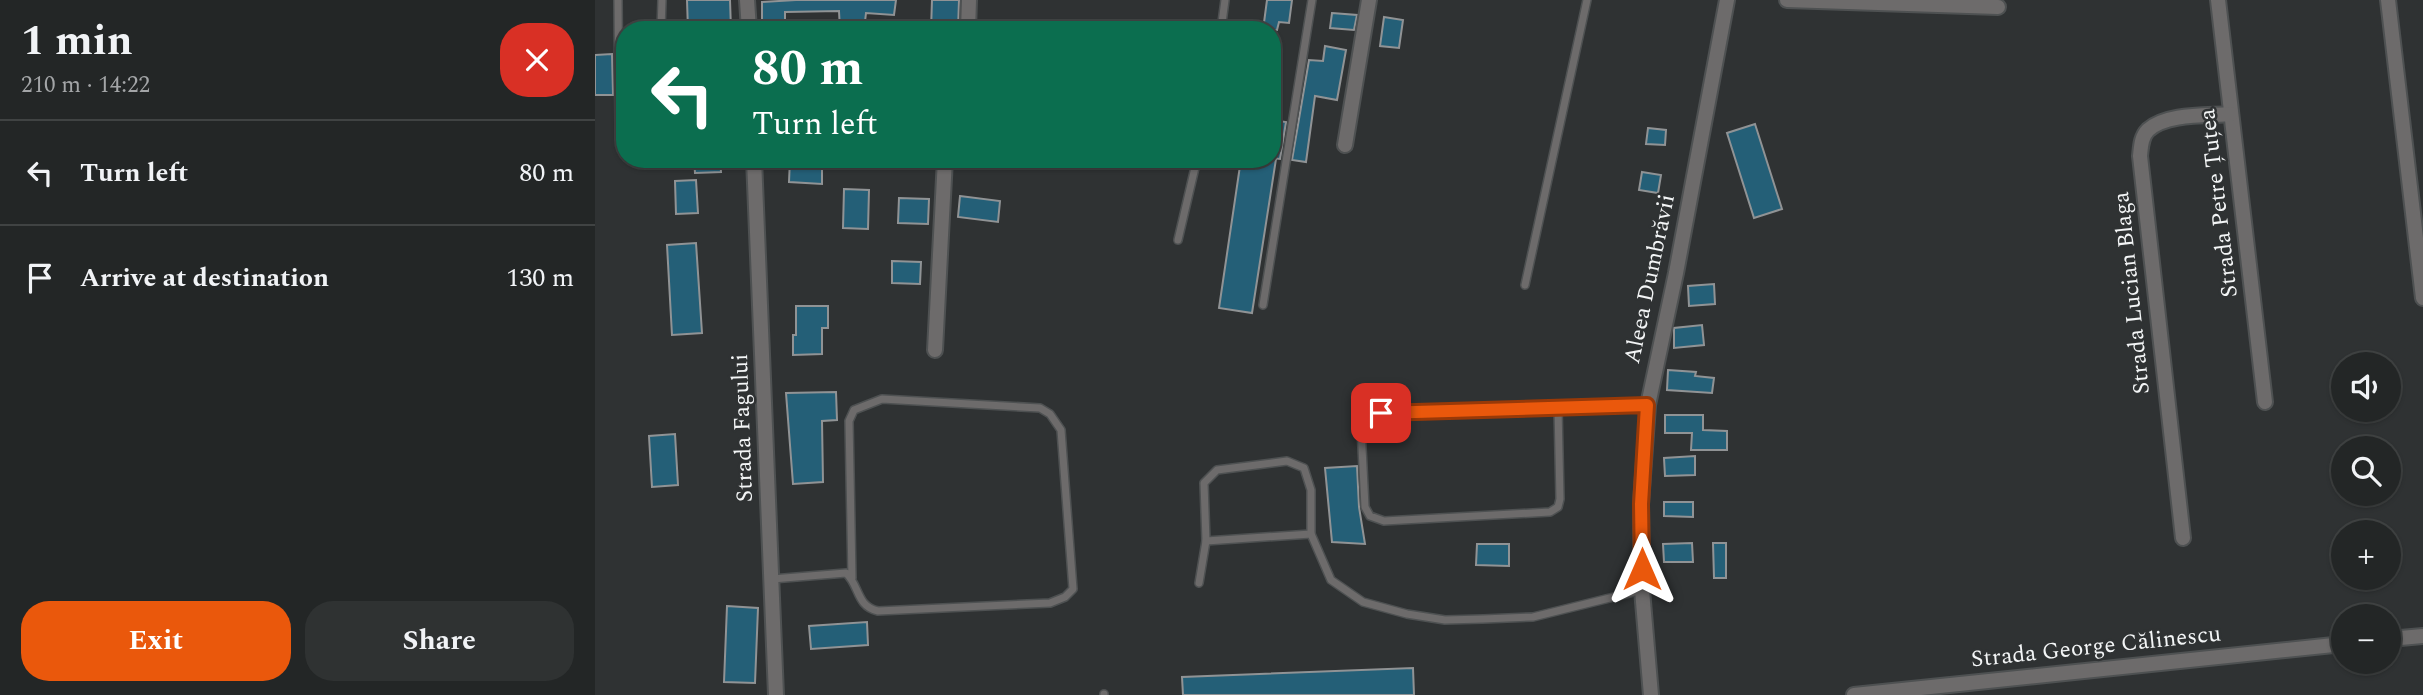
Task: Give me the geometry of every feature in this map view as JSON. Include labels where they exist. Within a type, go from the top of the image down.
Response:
[{"type":"street","points":[[747,0],[748,21]]},
{"type":"street","points":[[968,21],[969,0]]},
{"type":"street","points":[[1345,145],[1369,0]]},
{"type":"street","name":"Aleea Dumbrăvii","points":[[1651,695],[1642,590],[1641,504],[1647,405],[1676,274],[1727,0]]},
{"type":"street","points":[[1787,0],[1998,7]]},
{"type":"street","name":"Strada Petre Țuțea","points":[[2218,0],[2265,401]]},
{"type":"street","points":[[2388,0],[2423,298]]},
{"type":"street","name":"Strada Lucian Blaga","points":[[2183,538],[2141,170],[2141,142],[2148,131],[2171,120],[2231,114]]},
{"type":"street","name":"Strada Fagului","points":[[754,168],[776,695]]},
{"type":"street","points":[[935,349],[945,168]]},
{"type":"street","points":[[2401,638],[2423,636]]},
{"type":"street","name":"Strada George Călinescu","points":[[1854,695],[2331,645]]},
{"type":"lane","points":[[618,0],[618,21]]},
{"type":"lane","points":[[661,21],[662,0]]},
{"type":"lane","points":[[1222,21],[1225,0]]},
{"type":"lane","points":[[1263,305],[1312,0]]},
{"type":"lane","points":[[1525,285],[1587,0]]},
{"type":"lane","points":[[1178,240],[1195,168]]},
{"type":"lane","points":[[772,579],[846,573],[852,578],[859,599],[870,609],[878,611],[1051,603],[1065,597],[1073,589],[1061,430],[1050,414],[1039,408],[882,399],[854,410],[849,421],[852,578]]},
{"type":"lane","points":[[1558,408],[1560,499],[1558,507],[1550,512],[1384,521],[1370,516],[1365,507],[1361,428],[1365,417],[1381,413],[1647,405]]},
{"type":"lane","points":[[1199,583],[1206,541],[1204,483],[1217,470],[1287,461],[1304,468],[1311,489],[1311,534],[1331,580],[1363,602],[1407,614],[1445,620],[1533,617],[1642,590]]},
{"type":"lane","points":[[1206,541],[1311,534]]},
{"type":"building","points":[[687,0],[730,0],[731,21],[688,21]]},
{"type":"building","points":[[896,0],[894,15],[866,13],[865,21],[840,21],[839,11],[785,12],[785,21],[762,21],[762,2]]},
{"type":"building","points":[[932,0],[959,0],[958,21],[931,21]]},
{"type":"building","points":[[1267,0],[1292,0],[1289,23],[1264,21]]},
{"type":"building","points":[[1332,13],[1357,15],[1354,30],[1330,28]]},
{"type":"building","points":[[1384,17],[1403,20],[1399,48],[1380,46]]},
{"type":"building","points":[[1325,46],[1346,50],[1337,100],[1315,96],[1306,162],[1292,160],[1309,60],[1323,61]]},
{"type":"building","points":[[612,54],[613,95],[595,95],[595,55]]},
{"type":"building","points":[[1281,121],[1286,122],[1281,153]]},
{"type":"building","points":[[1755,124],[1782,209],[1754,218],[1727,133]]},
{"type":"building","points":[[1648,128],[1666,130],[1665,145],[1646,144]]},
{"type":"building","points":[[695,168],[721,168],[721,172],[695,173]]},
{"type":"building","points":[[790,168],[822,168],[822,184],[789,182]]},
{"type":"building","points":[[1240,168],[1275,168],[1252,313],[1219,308]]},
{"type":"building","points":[[1642,172],[1661,175],[1658,193],[1639,190]]},
{"type":"building","points":[[696,180],[698,213],[676,214],[675,181]]},
{"type":"building","points":[[844,189],[869,190],[868,229],[843,228]]},
{"type":"building","points":[[960,196],[1000,201],[998,222],[958,217]]},
{"type":"building","points":[[899,198],[929,199],[928,224],[898,223]]},
{"type":"building","points":[[696,243],[702,333],[672,335],[667,245]]},
{"type":"building","points":[[892,261],[921,262],[920,284],[892,283]]},
{"type":"building","points":[[1714,284],[1715,304],[1689,306],[1688,286]]},
{"type":"building","points":[[796,306],[828,306],[828,328],[822,328],[822,354],[793,355]]},
{"type":"building","points":[[1702,325],[1704,345],[1674,348],[1674,328]]},
{"type":"building","points":[[1668,370],[1696,372],[1695,376],[1714,378],[1712,393],[1667,390]]},
{"type":"building","points":[[836,392],[837,420],[822,421],[823,482],[793,484],[786,393]]},
{"type":"building","points":[[1665,415],[1703,415],[1703,430],[1727,431],[1727,450],[1691,450],[1692,433],[1665,433]]},
{"type":"building","points":[[675,434],[678,485],[652,487],[649,436]]},
{"type":"building","points":[[1695,456],[1695,475],[1665,476],[1664,458]]},
{"type":"building","points":[[1357,466],[1359,507],[1365,544],[1332,542],[1325,468]]},
{"type":"building","points":[[1664,502],[1693,502],[1693,517],[1664,516]]},
{"type":"building","points":[[1692,543],[1693,562],[1664,562],[1663,544]]},
{"type":"building","points":[[1713,543],[1726,543],[1726,578],[1714,578]]},
{"type":"building","points":[[1477,544],[1509,544],[1509,566],[1476,565]]},
{"type":"building","points":[[727,606],[758,608],[755,683],[724,682]]},
{"type":"building","points":[[867,622],[868,645],[811,649],[809,626]]},
{"type":"building","points":[[1413,668],[1414,695],[1183,695],[1182,677]]},
{"type":"route","points":[[1381,413],[1647,405],[1641,504],[1642,569]]}]
